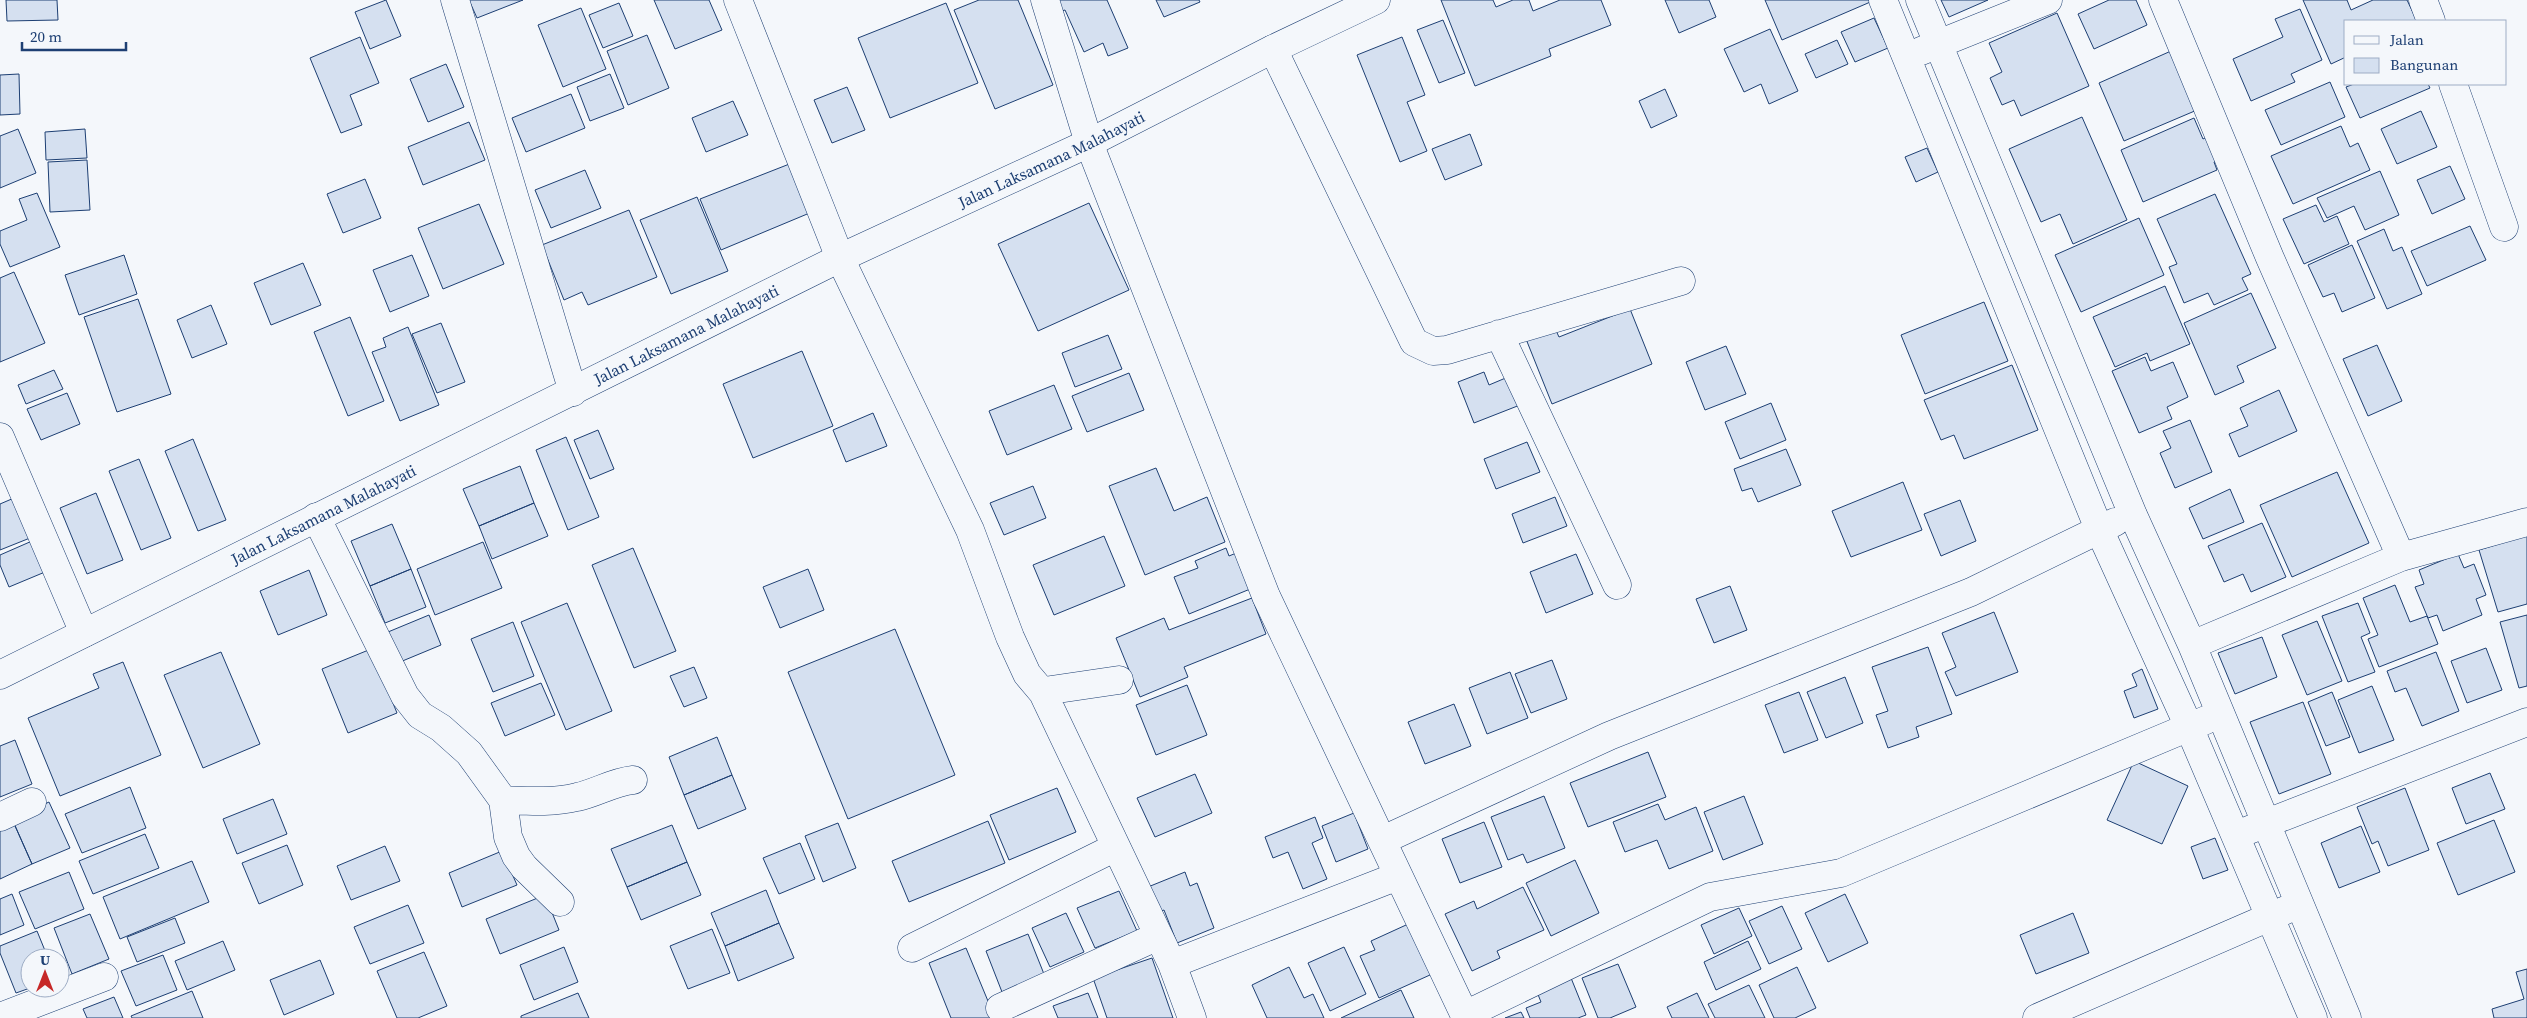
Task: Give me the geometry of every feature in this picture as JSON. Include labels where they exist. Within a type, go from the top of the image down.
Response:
[{"type":"main road","points":[[455,0],[572,392]]},
{"type":"main road","points":[[738,0],[840,258],[970,530],[1010,637],[1027,674],[1043,693],[1172,964],[1192,1018]]},
{"type":"main road","points":[[1045,0],[1090,142],[1266,596],[1465,1016],[1710,897],[1842,873],[2219,714]]},
{"type":"main road","name":"Jalan Laksamana Malahayati","points":[[0,676],[316,517],[840,258],[1090,142],[1273,49],[1376,0]]},
{"type":"main road","points":[[1883,0],[2098,529],[2189,727],[2313,1018]]},
{"type":"main road","points":[[1920,0],[2133,515],[2192,645],[2219,714],[2347,1018]]},
{"type":"main road","points":[[1906,57],[2048,0]]},
{"type":"main road","points":[[2163,0],[2270,258],[2401,557]]},
{"type":"main road","points":[[2423,0],[2431,20]]},
{"type":"main road","points":[[1273,49],[1414,342],[1434,351],[1447,350],[1681,281]]},
{"type":"main road","points":[[2453,85],[2504,227]]},
{"type":"main road","points":[[1499,334],[1617,585]]},
{"type":"main road","points":[[0,437],[84,633]]},
{"type":"main road","points":[[1383,840],[1609,736],[1971,592],[2098,529],[2133,515]]},
{"type":"main road","points":[[316,517],[405,696],[420,715],[454,738],[469,753],[503,800],[508,837],[516,856],[560,902]]},
{"type":"main road","points":[[2192,645],[2401,557],[2527,522]]},
{"type":"main road","points":[[1043,693],[1051,690],[1119,680]]},
{"type":"main road","points":[[2236,835],[2527,722]]},
{"type":"main road","points":[[503,800],[541,802],[563,800],[633,780]]},
{"type":"main road","points":[[0,817],[32,802]]},
{"type":"main road","points":[[912,948],[1116,847]]},
{"type":"main road","points":[[1172,964],[1398,876]]},
{"type":"main road","points":[[2037,1018],[2299,905]]},
{"type":"main road","points":[[1000,1008],[1158,936]]},
{"type":"main road","points":[[0,1016],[104,977]]},
{"type":"building","points":[[6,0],[57,0],[58,20],[7,21]]},
{"type":"building","points":[[386,0],[401,36],[370,49],[355,12]]},
{"type":"building","points":[[469,0],[523,0],[477,18]]},
{"type":"building","points":[[654,0],[709,0],[722,30],[675,49]]},
{"type":"building","points":[[979,0],[1018,0],[1053,85],[995,109],[954,10]]},
{"type":"building","points":[[1051,0],[1107,0],[1128,48],[1108,56],[1103,43],[1084,52],[1065,10],[1054,13]]},
{"type":"building","points":[[1156,0],[1199,0],[1200,2],[1164,17]]},
{"type":"building","points":[[1441,0],[1493,0],[1496,7],[1513,0],[1529,0],[1533,11],[1560,0],[1601,0],[1611,25],[1549,49],[1551,56],[1475,86]]},
{"type":"building","points":[[1665,0],[1709,0],[1716,17],[1679,33]]},
{"type":"building","points":[[1765,0],[1875,0],[1782,40]]},
{"type":"building","points":[[1941,0],[1988,0],[1949,17]]},
{"type":"building","points":[[2109,0],[2136,0],[2147,25],[2094,49],[2078,14]]},
{"type":"building","points":[[2303,0],[2347,0],[2351,10],[2373,0],[2407,0],[2417,20],[2344,20],[2344,58],[2331,64]]},
{"type":"building","points":[[619,3],[633,36],[603,48],[589,15]]},
{"type":"building","points":[[946,3],[978,83],[890,118],[858,38]]},
{"type":"building","points":[[581,8],[606,69],[563,87],[538,25]]},
{"type":"building","points":[[2300,9],[2322,60],[2291,74],[2295,82],[2251,101],[2233,59],[2283,37],[2275,19]]},
{"type":"building","points":[[2057,13],[2089,86],[2021,116],[2014,100],[2002,105],[1990,78],[2002,72],[1989,43]]},
{"type":"building","points":[[1874,18],[1888,48],[1855,62],[1841,32]]},
{"type":"building","points":[[1443,20],[1465,73],[1439,83],[1417,30]]},
{"type":"building","points":[[1770,29],[1798,91],[1769,104],[1761,84],[1744,92],[1724,49]]},
{"type":"building","points":[[647,35],[669,88],[628,105],[607,51]]},
{"type":"building","points":[[360,37],[379,83],[350,95],[362,125],[341,133],[310,58]]},
{"type":"building","points":[[1402,37],[1425,95],[1407,102],[1427,151],[1400,162],[1357,55]]},
{"type":"building","points":[[1837,40],[1848,64],[1816,78],[1805,54]]},
{"type":"building","points":[[2171,51],[2197,110],[2124,141],[2099,83]]},
{"type":"building","points":[[446,64],[464,107],[428,122],[410,79]]},
{"type":"building","points":[[19,74],[20,114],[0,115],[0,75]]},
{"type":"building","points":[[610,74],[624,108],[590,121],[577,87]]},
{"type":"building","points":[[2330,82],[2345,117],[2281,145],[2265,110]]},
{"type":"building","points":[[2351,85],[2428,85],[2430,88],[2360,118],[2346,87]]},
{"type":"building","points":[[847,87],[865,130],[832,143],[814,100]]},
{"type":"building","points":[[1665,89],[1677,116],[1651,128],[1639,101]]},
{"type":"building","points":[[571,94],[585,128],[526,152],[512,118]]},
{"type":"building","points":[[733,101],[748,135],[706,152],[692,118]]},
{"type":"building","points":[[2421,111],[2437,147],[2397,164],[2381,129]]},
{"type":"building","points":[[2082,117],[2127,220],[2073,244],[2060,214],[2041,222],[2009,149]]},
{"type":"building","points":[[2194,118],[2203,139],[2213,134],[2224,157],[2214,162],[2217,170],[2143,202],[2121,150]]},
{"type":"building","points":[[469,122],[485,160],[423,185],[408,147]]},
{"type":"building","points":[[2341,126],[2350,147],[2358,143],[2370,170],[2293,204],[2271,156]]},
{"type":"building","points":[[18,129],[36,173],[0,188],[0,136]]},
{"type":"building","points":[[85,129],[87,158],[46,160],[45,132]]},
{"type":"building","points":[[1470,134],[1482,165],[1445,180],[1432,149]]},
{"type":"building","points":[[1927,148],[1938,172],[1916,182],[1905,157]]},
{"type":"building","points":[[87,160],[90,210],[50,212],[48,162]]},
{"type":"building","points":[[792,163],[812,212],[721,250],[700,199]]},
{"type":"building","points":[[2450,166],[2465,199],[2432,214],[2417,180]]},
{"type":"building","points":[[585,170],[601,208],[551,228],[535,190]]},
{"type":"building","points":[[2380,171],[2399,215],[2365,230],[2354,206],[2327,218],[2317,198]]},
{"type":"building","points":[[365,179],[381,218],[343,233],[327,194]]},
{"type":"building","points":[[37,193],[60,247],[10,267],[0,244],[0,231],[27,220],[19,199]]},
{"type":"building","points":[[2215,194],[2251,274],[2242,278],[2248,290],[2214,305],[2208,293],[2184,303],[2169,267],[2177,264],[2157,219]]},
{"type":"building","points":[[697,197],[728,271],[671,294],[640,220]]},
{"type":"building","points":[[1089,203],[1129,290],[1038,331],[998,244]]},
{"type":"building","points":[[479,204],[504,264],[443,289],[418,228]]},
{"type":"building","points":[[2316,205],[2324,222],[2337,216],[2349,244],[2304,264],[2283,219]]},
{"type":"building","points":[[629,210],[657,277],[588,305],[582,292],[564,300],[542,245]]},
{"type":"building","points":[[2139,218],[2164,275],[2081,312],[2055,255]]},
{"type":"building","points":[[2470,226],[2486,260],[2427,286],[2411,251]]},
{"type":"building","points":[[2384,229],[2393,251],[2402,247],[2422,294],[2387,309],[2357,241]]},
{"type":"building","points":[[2352,245],[2375,298],[2342,312],[2334,293],[2323,297],[2308,265]]},
{"type":"building","points":[[124,255],[137,294],[79,315],[65,275]]},
{"type":"building","points":[[412,255],[429,296],[390,312],[373,270]]},
{"type":"building","points":[[303,263],[321,305],[271,325],[254,283]]},
{"type":"building","points":[[14,272],[45,343],[0,362],[0,278]]},
{"type":"building","points":[[2165,286],[2190,344],[2150,361],[2147,353],[2115,367],[2093,317]]},
{"type":"building","points":[[2251,293],[2276,348],[2237,366],[2244,382],[2215,395],[2184,323]]},
{"type":"building","points":[[138,299],[171,394],[117,412],[84,317]]},
{"type":"building","points":[[1984,302],[2008,361],[1925,394],[1901,335]]},
{"type":"building","points":[[211,305],[227,344],[192,358],[177,320]]},
{"type":"building","points":[[1630,309],[1652,364],[1552,404],[1524,334],[1552,322],[1559,337]]},
{"type":"building","points":[[350,317],[384,401],[348,416],[314,332]]},
{"type":"building","points":[[441,323],[465,382],[437,393],[412,334]]},
{"type":"building","points":[[408,327],[439,405],[400,421],[372,352],[386,347],[383,338]]},
{"type":"building","points":[[1108,335],[1122,369],[1075,387],[1062,353]]},
{"type":"building","points":[[2377,345],[2402,401],[2368,416],[2343,359]]},
{"type":"building","points":[[1726,346],[1746,394],[1705,410],[1686,362]]},
{"type":"building","points":[[802,351],[833,426],[753,458],[723,384]]},
{"type":"building","points":[[2145,357],[2151,371],[2173,362],[2188,397],[2167,407],[2172,419],[2139,433],[2112,371]]},
{"type":"building","points":[[2012,365],[2038,430],[1964,459],[1954,435],[1941,440],[1924,400]]},
{"type":"building","points":[[54,370],[63,389],[26,404],[18,385]]},
{"type":"building","points":[[1484,372],[1489,385],[1508,377],[1520,405],[1474,423],[1458,382]]},
{"type":"building","points":[[1129,373],[1144,410],[1087,432],[1072,396]]},
{"type":"building","points":[[1054,385],[1072,429],[1007,455],[989,411]]},
{"type":"building","points":[[2279,390],[2297,431],[2239,457],[2229,434],[2248,426],[2240,408]]},
{"type":"building","points":[[67,393],[80,424],[41,440],[27,409]]},
{"type":"building","points":[[1771,403],[1786,440],[1740,459],[1725,422]]},
{"type":"building","points":[[873,413],[887,446],[846,462],[833,430]]},
{"type":"building","points":[[2190,420],[2212,472],[2175,488],[2160,453],[2171,448],[2163,431]]},
{"type":"building","points":[[598,430],[614,469],[590,479],[574,440]]},
{"type":"building","points":[[566,437],[599,517],[568,530],[536,450]]},
{"type":"building","points":[[193,439],[226,520],[198,531],[165,451]]},
{"type":"building","points":[[1527,442],[1540,472],[1496,489],[1484,459]]},
{"type":"building","points":[[1786,449],[1801,485],[1758,502],[1752,488],[1742,491],[1734,469]]},
{"type":"building","points":[[139,459],[171,538],[141,550],[109,471]]},
{"type":"building","points":[[520,466],[534,503],[479,526],[463,489]]},
{"type":"building","points":[[1156,468],[1174,511],[1207,497],[1225,542],[1145,575],[1109,486]]},
{"type":"building","points":[[2337,472],[2369,543],[2292,577],[2260,505]]},
{"type":"building","points":[[1903,482],[1922,530],[1851,557],[1832,511]]},
{"type":"building","points":[[1033,486],[1046,518],[1004,535],[990,503]]},
{"type":"building","points":[[2230,489],[2244,522],[2203,539],[2189,508]]},
{"type":"building","points":[[96,493],[123,560],[87,574],[60,508]]},
{"type":"building","points":[[1555,497],[1567,526],[1523,543],[1512,514]]},
{"type":"building","points":[[14,498],[30,538],[0,550],[0,504]]},
{"type":"building","points":[[1960,500],[1976,541],[1941,556],[1924,514]]},
{"type":"building","points":[[534,503],[548,536],[492,559],[479,526]]},
{"type":"building","points":[[2262,523],[2286,577],[2251,592],[2243,574],[2224,582],[2208,546]]},
{"type":"building","points":[[392,524],[411,569],[370,586],[351,541]]},
{"type":"building","points":[[2527,535],[2527,604],[2498,612],[2479,550]]},
{"type":"building","points":[[1104,536],[1125,586],[1054,615],[1033,565]]},
{"type":"building","points":[[32,541],[45,572],[9,587],[0,565],[0,555]]},
{"type":"building","points":[[483,542],[502,588],[435,615],[417,569]]},
{"type":"building","points":[[633,548],[676,651],[634,668],[592,565]]},
{"type":"building","points":[[1226,548],[1229,556],[1246,549],[1260,585],[1189,614],[1174,577],[1198,568],[1195,561]]},
{"type":"building","points":[[1576,554],[1593,594],[1546,613],[1530,572]]},
{"type":"building","points":[[2458,554],[2464,568],[2474,564],[2486,595],[2476,599],[2482,615],[2443,631],[2437,615],[2428,618],[2415,587],[2424,584],[2419,570]]},
{"type":"building","points":[[411,569],[426,607],[385,623],[370,586]]},
{"type":"building","points":[[808,569],[824,610],[780,628],[763,587]]},
{"type":"building","points":[[309,570],[327,615],[278,635],[260,591]]},
{"type":"building","points":[[2395,585],[2410,622],[2427,616],[2438,644],[2379,667],[2368,639],[2378,635],[2363,598]]},
{"type":"building","points":[[1730,586],[1747,630],[1714,643],[1696,599]]},
{"type":"building","points":[[1252,598],[1266,634],[1184,667],[1188,677],[1140,697],[1116,638],[1164,618],[1169,630]]},
{"type":"building","points":[[567,603],[612,711],[566,730],[521,622]]},
{"type":"building","points":[[2358,603],[2370,633],[2361,637],[2375,672],[2348,682],[2322,616]]},
{"type":"building","points":[[1994,612],[2018,672],[1956,696],[1945,672],[1956,667],[1942,633]]},
{"type":"building","points":[[429,615],[441,645],[400,662],[388,632]]},
{"type":"building","points":[[2527,615],[2527,686],[2519,688],[2500,622]]},
{"type":"building","points":[[2317,621],[2342,681],[2307,695],[2282,635]]},
{"type":"building","points":[[513,622],[534,676],[493,692],[471,639]]},
{"type":"building","points":[[895,629],[955,775],[848,819],[788,672]]},
{"type":"building","points":[[2262,637],[2277,677],[2235,694],[2218,653]]},
{"type":"building","points":[[1928,647],[1952,714],[1916,727],[1919,737],[1888,748],[1876,715],[1888,711],[1872,667]]},
{"type":"building","points":[[2486,648],[2502,690],[2467,703],[2451,661]]},
{"type":"building","points":[[371,649],[397,713],[348,733],[322,669]]},
{"type":"building","points":[[221,652],[260,744],[203,768],[164,675]]},
{"type":"building","points":[[2436,652],[2459,711],[2422,726],[2406,688],[2395,692],[2387,671]]},
{"type":"building","points":[[1552,660],[1567,699],[1531,713],[1515,674]]},
{"type":"building","points":[[123,662],[161,755],[60,796],[28,718],[99,688],[93,674]]},
{"type":"building","points":[[694,667],[707,698],[684,707],[670,676]]},
{"type":"building","points":[[2142,669],[2158,709],[2134,718],[2124,691],[2137,686],[2132,674]]},
{"type":"building","points":[[1510,672],[1528,718],[1487,734],[1469,688]]},
{"type":"building","points":[[1845,677],[1863,723],[1826,738],[1807,692]]},
{"type":"building","points":[[541,683],[555,715],[505,736],[491,703]]},
{"type":"building","points":[[1187,685],[1207,735],[1156,755],[1136,705]]},
{"type":"building","points":[[2372,686],[2394,740],[2359,753],[2338,700]]},
{"type":"building","points":[[1799,692],[1818,740],[1784,753],[1765,705]]},
{"type":"building","points":[[2332,692],[2350,737],[2326,746],[2308,702]]},
{"type":"building","points":[[2303,702],[2331,774],[2279,794],[2250,722]]},
{"type":"building","points":[[1454,704],[1471,746],[1425,764],[1408,722]]},
{"type":"building","points":[[717,737],[732,775],[684,795],[669,757]]},
{"type":"building","points":[[15,740],[32,784],[0,797],[0,746]]},
{"type":"building","points":[[1648,752],[1666,797],[1588,827],[1570,783]]},
{"type":"building","points":[[2134,761],[2188,786],[2162,844],[2107,820]]},
{"type":"building","points":[[2490,773],[2505,809],[2466,824],[2452,788]]},
{"type":"building","points":[[1195,774],[1212,813],[1155,837],[1137,798]]},
{"type":"building","points":[[732,775],[746,809],[698,829],[684,795]]},
{"type":"building","points":[[130,787],[146,828],[82,853],[65,814]]},
{"type":"building","points":[[1057,788],[1076,832],[1009,860],[990,815]]},
{"type":"building","points":[[2405,788],[2429,850],[2388,866],[2378,841],[2372,844],[2357,807]]},
{"type":"building","points":[[1544,796],[1565,848],[1527,863],[1523,854],[1508,860],[1491,817]]},
{"type":"building","points":[[1744,796],[1763,844],[1723,860],[1704,812]]},
{"type":"building","points":[[273,799],[287,834],[237,854],[223,819]]},
{"type":"building","points":[[49,802],[70,848],[32,864],[12,819]]},
{"type":"building","points":[[1658,804],[1665,820],[1696,807],[1713,851],[1669,869],[1657,840],[1625,852],[1613,822]]},
{"type":"building","points":[[1354,813],[1368,849],[1336,862],[1322,826]]},
{"type":"building","points":[[1315,817],[1323,838],[1312,843],[1327,879],[1303,889],[1288,852],[1273,858],[1265,837]]},
{"type":"building","points":[[12,819],[32,864],[0,879],[0,824]]},
{"type":"building","points":[[2494,820],[2515,872],[2458,895],[2437,843]]},
{"type":"building","points":[[988,821],[1005,863],[909,902],[892,861]]},
{"type":"building","points":[[1484,822],[1502,867],[1460,883],[1442,839]]},
{"type":"building","points":[[838,823],[856,868],[823,882],[805,836]]},
{"type":"building","points":[[672,825],[687,862],[627,887],[611,849]]},
{"type":"building","points":[[2361,826],[2380,872],[2339,888],[2321,843]]},
{"type":"building","points":[[145,834],[159,868],[93,894],[79,861]]},
{"type":"building","points":[[2215,838],[2228,870],[2203,879],[2191,847]]},
{"type":"building","points":[[800,843],[815,879],[779,894],[763,858]]},
{"type":"building","points":[[287,845],[303,885],[259,904],[242,863]]},
{"type":"building","points":[[385,846],[400,881],[351,900],[337,866]]},
{"type":"building","points":[[502,851],[517,885],[462,907],[449,873]]},
{"type":"building","points":[[1575,860],[1599,913],[1551,936],[1526,883]]},
{"type":"building","points":[[192,861],[209,902],[120,939],[103,897]]},
{"type":"building","points":[[687,862],[701,895],[641,920],[627,887]]},
{"type":"building","points":[[69,872],[84,909],[35,929],[19,892]]},
{"type":"building","points":[[1185,872],[1190,886],[1197,883],[1214,928],[1177,943],[1164,910],[1153,914],[1143,889]]},
{"type":"building","points":[[1523,887],[1544,930],[1497,951],[1500,958],[1472,971],[1445,914],[1474,901],[1477,909]]},
{"type":"building","points":[[766,890],[779,923],[725,946],[711,913]]},
{"type":"building","points":[[1119,891],[1137,931],[1095,948],[1077,908]]},
{"type":"building","points":[[12,894],[24,925],[0,935],[0,899]]},
{"type":"building","points":[[1845,894],[1868,943],[1828,962],[1805,913]]},
{"type":"building","points":[[545,895],[559,930],[500,954],[486,919]]},
{"type":"building","points":[[408,905],[424,943],[370,964],[354,927]]},
{"type":"building","points":[[1782,906],[1802,949],[1769,964],[1749,921]]},
{"type":"building","points":[[1739,908],[1752,936],[1714,954],[1701,925]]},
{"type":"building","points":[[1066,913],[1084,952],[1050,967],[1032,928]]},
{"type":"building","points":[[2073,913],[2089,953],[2036,974],[2020,935]]},
{"type":"building","points":[[90,914],[109,959],[72,974],[70,969],[70,948],[62,948],[54,928]]},
{"type":"building","points":[[175,918],[185,943],[137,962],[127,937]]},
{"type":"building","points":[[1417,920],[1441,970],[1379,998],[1360,956],[1375,950],[1371,941]]},
{"type":"building","points":[[779,923],[794,958],[738,981],[725,946]]},
{"type":"building","points":[[712,929],[730,973],[688,989],[670,946]]},
{"type":"building","points":[[37,931],[44,948],[20,948],[20,992],[16,993],[0,953],[0,946]]},
{"type":"building","points":[[1028,934],[1044,974],[1002,992],[986,951]]},
{"type":"building","points":[[223,941],[235,970],[187,990],[175,961]]},
{"type":"building","points":[[1748,941],[1761,969],[1716,990],[1704,962]]},
{"type":"building","points":[[564,947],[578,982],[534,1000],[520,965]]},
{"type":"building","points":[[1344,947],[1366,994],[1330,1011],[1308,963]]},
{"type":"building","points":[[966,948],[995,1018],[951,1018],[929,963]]},
{"type":"building","points":[[424,952],[447,1006],[418,1018],[397,1018],[377,971]]},
{"type":"building","points":[[163,955],[177,990],[136,1006],[121,971]]},
{"type":"building","points":[[1152,958],[1173,1018],[1107,1018],[1093,978]]},
{"type":"building","points":[[320,960],[334,994],[284,1015],[270,980]]},
{"type":"building","points":[[1618,964],[1636,1007],[1610,1018],[1598,1018],[1582,978]]},
{"type":"building","points":[[1289,967],[1304,998],[1313,994],[1324,1018],[1267,1018],[1252,985]]},
{"type":"building","points":[[1797,967],[1816,1008],[1795,1018],[1774,1018],[1759,985]]},
{"type":"building","points":[[2527,969],[2527,1018],[2494,1018],[2492,1009],[2524,999],[2516,972]]},
{"type":"building","points":[[1569,973],[1586,1015],[1578,1018],[1530,1018],[1526,1008],[1541,1002],[1535,987]]},
{"type":"building","points":[[1749,985],[1765,1018],[1715,1018],[1708,1004]]},
{"type":"building","points":[[1401,990],[1414,1018],[1341,1018]]},
{"type":"building","points":[[192,991],[203,1018],[132,1018],[131,1016]]},
{"type":"building","points":[[578,993],[589,1018],[521,1018],[521,1016]]},
{"type":"building","points":[[1088,993],[1098,1018],[1058,1018],[1053,1006]]},
{"type":"building","points":[[1697,993],[1709,1018],[1672,1018],[1667,1007]]},
{"type":"building","points":[[114,997],[123,1018],[87,1018],[83,1009]]},
{"type":"building","points":[[1521,1012],[1524,1018],[1505,1018]]}]
